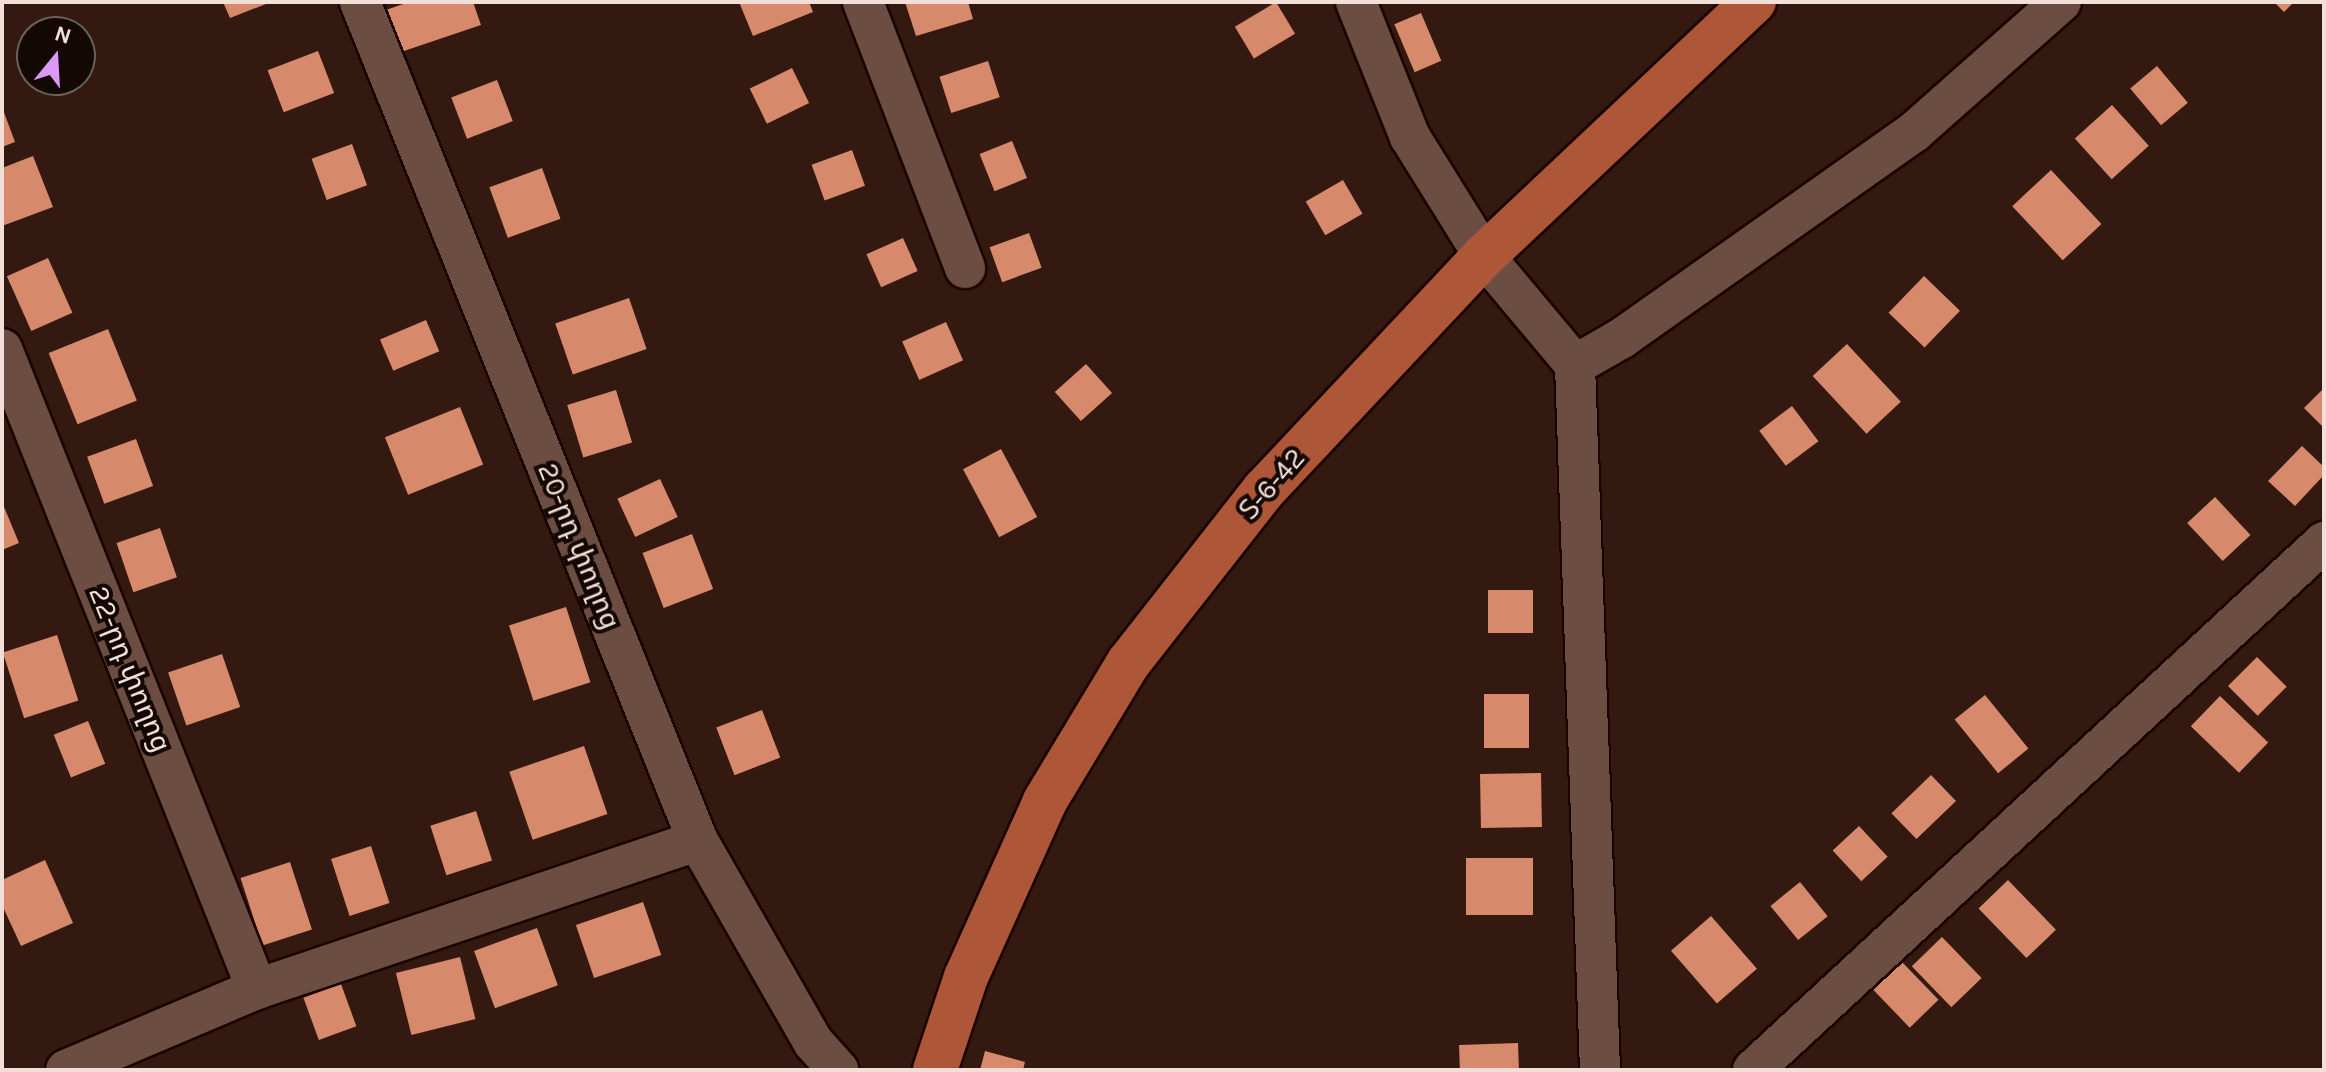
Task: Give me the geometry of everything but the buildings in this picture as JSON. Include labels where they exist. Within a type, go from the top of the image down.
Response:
[{"type":"main road","name":"Տ-6-42","points":[[935,1070],[966,977],[1045,801],[1129,662],[1264,490],[1484,256],[1754,2]]},
{"type":"street","name":"20-րդ փողոց","points":[[360,2],[698,841],[813,1042],[838,1070]]},
{"type":"street","points":[[863,2],[965,268]]},
{"type":"street","points":[[1356,2],[1410,137],[1484,256],[1575,365],[1600,1070]]},
{"type":"street","points":[[1575,365],[1622,338],[1914,132],[2061,2]]},
{"type":"street","name":"22-րդ փողոց","points":[[2,349],[257,989]]},
{"type":"street","points":[[1753,1070],[2324,542]]},
{"type":"street","points":[[66,1070],[257,989],[698,841]]}]
